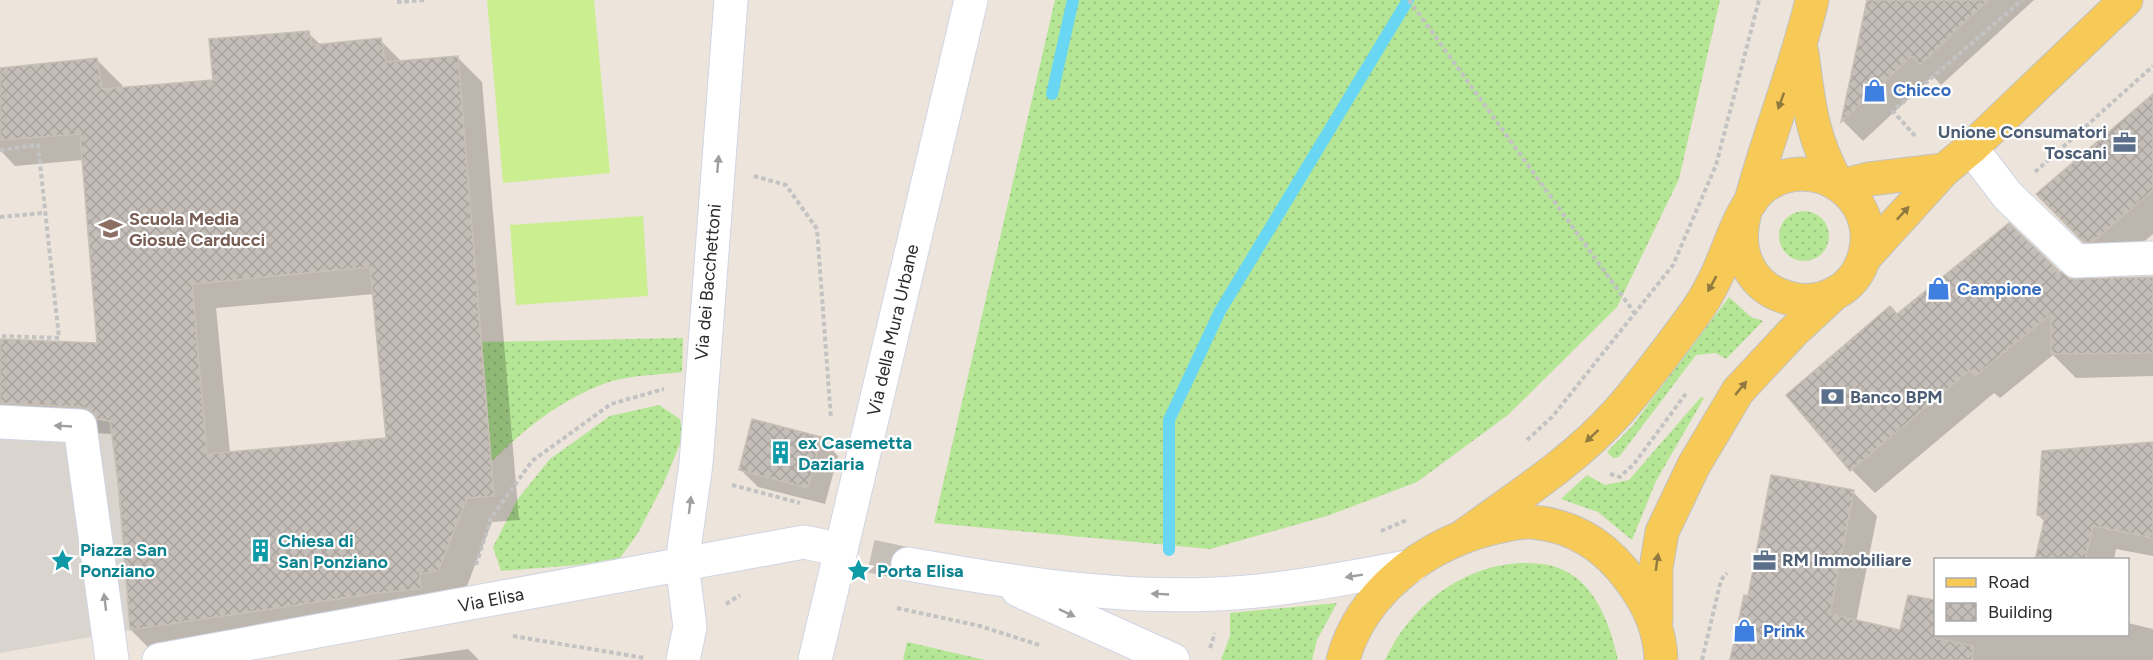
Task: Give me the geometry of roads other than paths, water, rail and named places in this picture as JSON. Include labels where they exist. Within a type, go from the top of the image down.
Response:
[{"type":"main road","points":[[1812,0],[1801,46],[1766,144],[1740,230],[1741,250],[1748,269],[1760,284],[1777,295],[1796,300],[1816,300],[1834,293]]},
{"type":"main road","points":[[1864,257],[1944,170],[1971,148],[2126,0]]},
{"type":"main road","points":[[1661,660],[1656,620],[1656,568],[1662,532],[1694,465],[1738,391],[1793,332],[1858,272],[1868,243],[1864,215],[1857,201],[1840,184],[1817,143],[1811,123],[1801,46]]},
{"type":"main road","points":[[1343,660],[1348,640],[1361,617],[1393,580],[1412,566],[1466,536],[1525,494],[1617,413],[1692,318],[1715,280],[1748,206],[1764,187],[1781,177],[1800,173],[1819,175],[1840,184],[1944,170]]},
{"type":"main road","points":[[1466,536],[1510,524],[1531,522],[1551,525],[1583,536],[1599,546],[1622,568],[1656,620]]},
{"type":"street","name":"Via dei Bacchettoni","points":[[685,648],[682,563],[694,474],[731,0]]},
{"type":"street","name":"Via della Mura Urbane","points":[[816,660],[971,0]]},
{"type":"street","points":[[1971,148],[2008,196],[2076,261],[2153,258]]},
{"type":"street","points":[[0,422],[80,426],[112,660]]},
{"type":"street","name":"Via Elisa","points":[[159,660],[804,542],[823,546]]},
{"type":"street","points":[[908,564],[995,579],[1164,594],[1217,594],[1340,579],[1412,566]]},
{"type":"street","points":[[995,579],[1173,660]]},
{"type":"waterway","points":[[1052,94],[1073,0]]},
{"type":"waterway","points":[[1169,550],[1169,420],[1220,311],[1408,0]]},
{"type":"tunnel","points":[[823,546],[908,564]]},
{"type":"place","name":"Chicco","points":[[1875,90]]},
{"type":"place","name":"Unione Consumatori Toscani","points":[[2125,142]]},
{"type":"place","name":"Scuola Media Giosuè Carducci","points":[[111,229]]},
{"type":"place","name":"Campione","points":[[1939,289]]},
{"type":"place","name":"Banco BPM","points":[[1832,397]]},
{"type":"place","name":"ex Casemetta Daziaria","points":[[780,453]]},
{"type":"place","name":"Chiesa di San Ponziano","points":[[260,551]]},
{"type":"place","name":"Piazza San Ponziano","points":[[62,560]]},
{"type":"place","name":"RM Immobiliare","points":[[1764,560]]},
{"type":"place","name":"Porta Elisa","points":[[859,571]]},
{"type":"place","name":"Prink","points":[[1745,631]]}]
